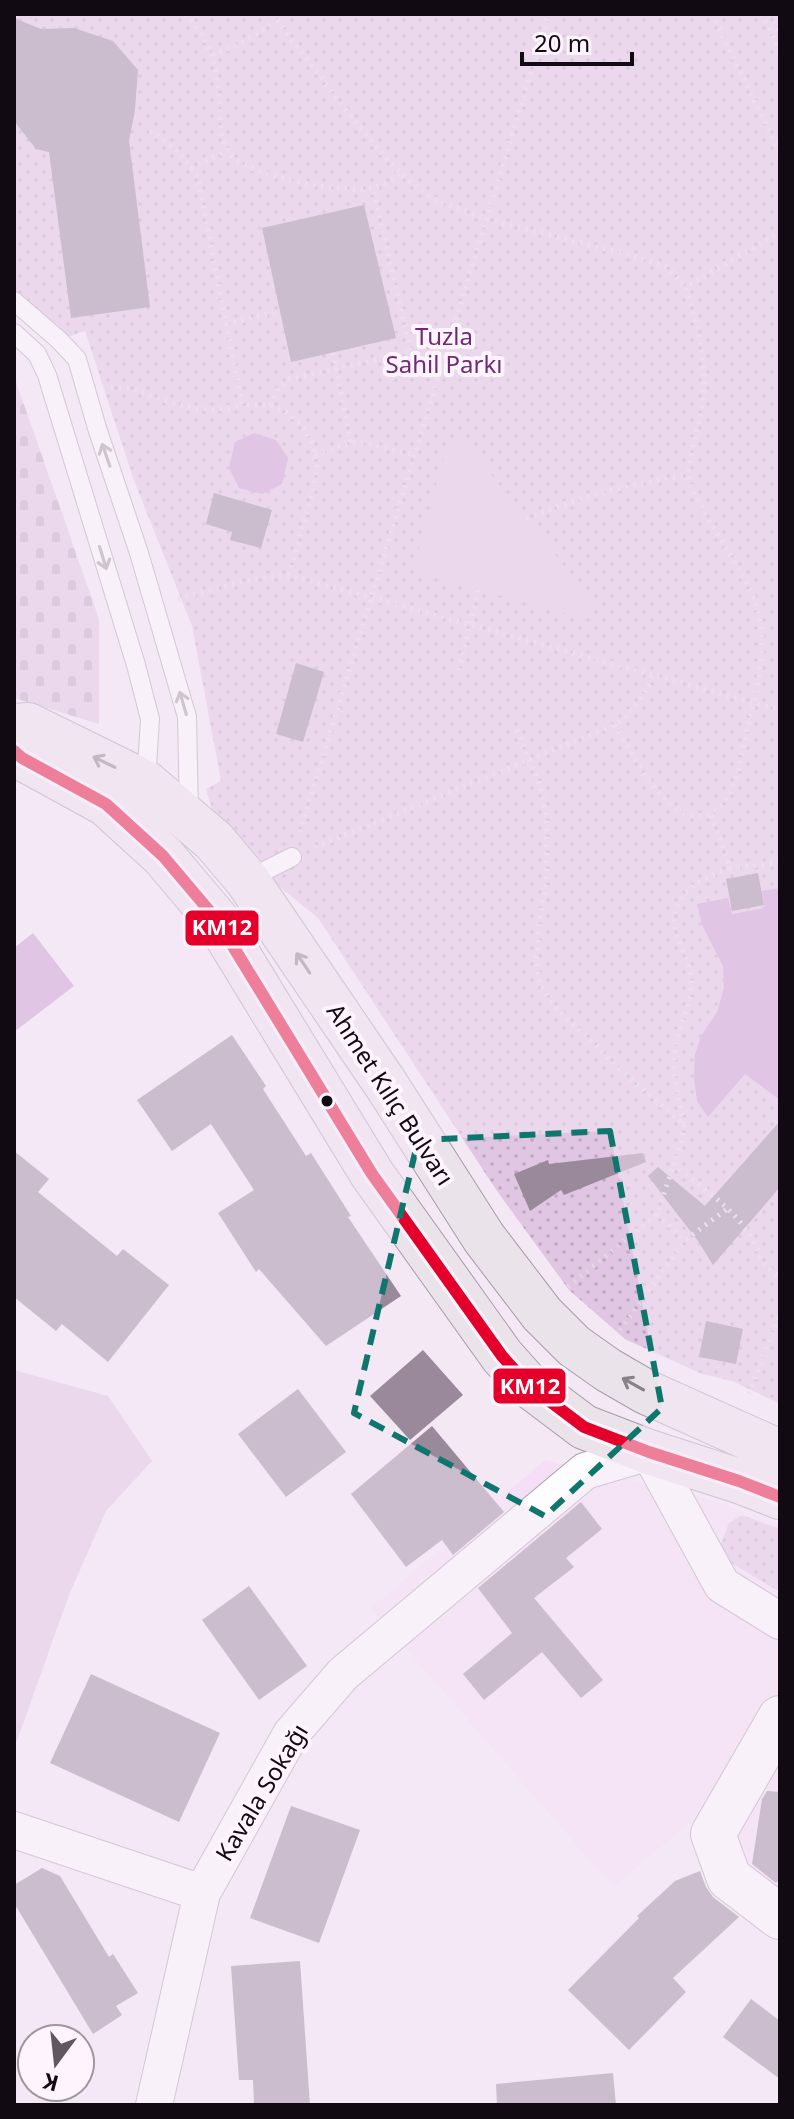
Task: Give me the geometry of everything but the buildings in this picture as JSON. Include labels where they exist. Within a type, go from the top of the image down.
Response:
[{"type":"main road","name":"Ahmet Kılıç Bulvarı","points":[[14,726],[28,725],[133,800],[176,838],[217,920],[372,1174],[502,1356],[527,1384],[584,1427],[780,1497]]},
{"type":"main road","name":"Ahmet Kılıç Bulvarı","points":[[14,751],[106,804],[133,800]]},
{"type":"main road","name":"Ahmet Kılıç Bulvarı","points":[[176,838],[214,841],[247,880],[387,1086],[484,1238],[542,1314],[574,1346],[608,1370],[646,1392],[780,1452]]},
{"type":"street","points":[[671,1402],[649,1452],[722,1585],[780,1621]]},
{"type":"street","name":"Kavala Sokağı","points":[[154,2105],[202,1893],[291,1734],[343,1674],[585,1471],[649,1452]]},
{"type":"street","points":[[780,1718],[713,1834],[729,1878],[780,1917]]},
{"type":"street","points":[[14,1830],[202,1893]]},
{"type":"lane","points":[[14,301],[77,359],[155,606],[187,717],[176,838]]},
{"type":"lane","points":[[14,333],[37,354],[47,375],[150,719],[133,800]]},
{"type":"lane","points":[[247,880],[292,857]]},
{"type":"path","points":[[186,14],[202,33],[212,54],[218,79],[223,140],[232,156],[252,168],[280,178],[334,187],[373,188],[400,174]]},
{"type":"path","points":[[292,857],[549,14]]},
{"type":"path","points":[[712,14],[780,153]]},
{"type":"path","points":[[762,14],[780,51]]},
{"type":"path","points":[[770,14],[780,34]]},
{"type":"path","points":[[212,54],[250,39],[274,17],[400,174],[433,199],[486,219],[666,267],[686,287],[704,361],[699,424],[688,475],[699,505],[755,600],[761,622],[761,656],[754,703],[734,786],[722,806],[711,815],[691,815],[672,807],[642,769],[615,725]]},
{"type":"path","points":[[150,131],[172,145],[198,179],[242,405]]},
{"type":"path","points":[[191,168],[228,150]]},
{"type":"path","points":[[270,405],[279,387],[289,379],[411,352],[373,188]]},
{"type":"path","points":[[686,287],[780,232]]},
{"type":"path","points":[[226,324],[280,311]]},
{"type":"path","points":[[333,353],[351,443]]},
{"type":"path","points":[[87,392],[120,387],[195,409],[219,411],[242,405],[270,405],[285,411],[302,425],[312,443],[317,467],[289,575]]},
{"type":"path","points":[[314,455],[351,443],[375,444],[414,455]]},
{"type":"path","points":[[527,519],[593,494],[688,475]]},
{"type":"path","points":[[155,606],[252,579],[289,575],[780,710]]},
{"type":"path","points":[[459,670],[478,590]]},
{"type":"path","points":[[292,857],[615,725],[635,707],[653,676]]},
{"type":"path","points":[[517,730],[540,786],[547,819],[546,883],[536,963],[540,984],[556,1007],[684,1125]]},
{"type":"path","points":[[711,815],[730,868]]},
{"type":"path","points":[[560,1294],[657,1214],[680,1148],[684,1125],[674,1061],[676,1041],[691,996],[690,972],[672,925],[676,907],[687,889],[730,868],[780,863]]},
{"type":"path","points":[[674,1164],[743,1225],[760,1259],[780,1277]]},
{"type":"path","points":[[612,1341],[684,1241],[727,1209]]},
{"type":"path","points":[[657,1214],[684,1241]]},
{"type":"path","points":[[745,1405],[780,1313]]},
{"type":"highlighted area","points":[[610,1131],[662,1408],[545,1516],[354,1413],[418,1140]]},
{"type":"shaded area","points":[[254,433],[276,440],[288,458],[282,484],[262,494],[239,488],[229,468],[235,442]]},
{"type":"shaded area","points":[[780,888],[780,1100],[745,1074],[708,1117],[697,1101],[695,1055],[701,1036],[717,1012],[724,988],[723,966],[702,925],[697,904],[728,898],[732,914],[765,908],[762,891]]},
{"type":"shaded area","points":[[33,933],[74,986],[14,1032],[14,948]]},
{"type":"shaded area","points":[[545,1460],[706,1498],[780,1525],[780,1903],[735,1869],[707,1808],[613,1887],[371,1608]]},
{"type":"green space","name":"Tuzla Sahil Parkı","points":[[14,14],[780,14],[780,1404],[732,1381],[702,1374],[625,1339],[569,1290],[497,1191],[318,918],[238,853],[217,827],[206,789],[221,781],[192,626],[133,478],[85,331],[68,337],[14,291]]},
{"type":"green space","points":[[14,376],[99,619],[99,724],[14,698]]},
{"type":"green space","points":[[449,438],[466,443],[592,601],[586,619],[424,575],[415,563]]},
{"type":"green space","points":[[14,1370],[108,1396],[152,1461],[106,1511],[69,1595],[14,1749]]},
{"type":"green space","points":[[742,1515],[780,1529],[780,1592],[728,1561],[721,1544],[729,1523]]},
{"type":"transit line","name":"KM12","points":[[14,751],[106,804],[163,856],[217,920],[372,1174],[502,1356],[527,1384],[584,1427],[780,1497]]}]
